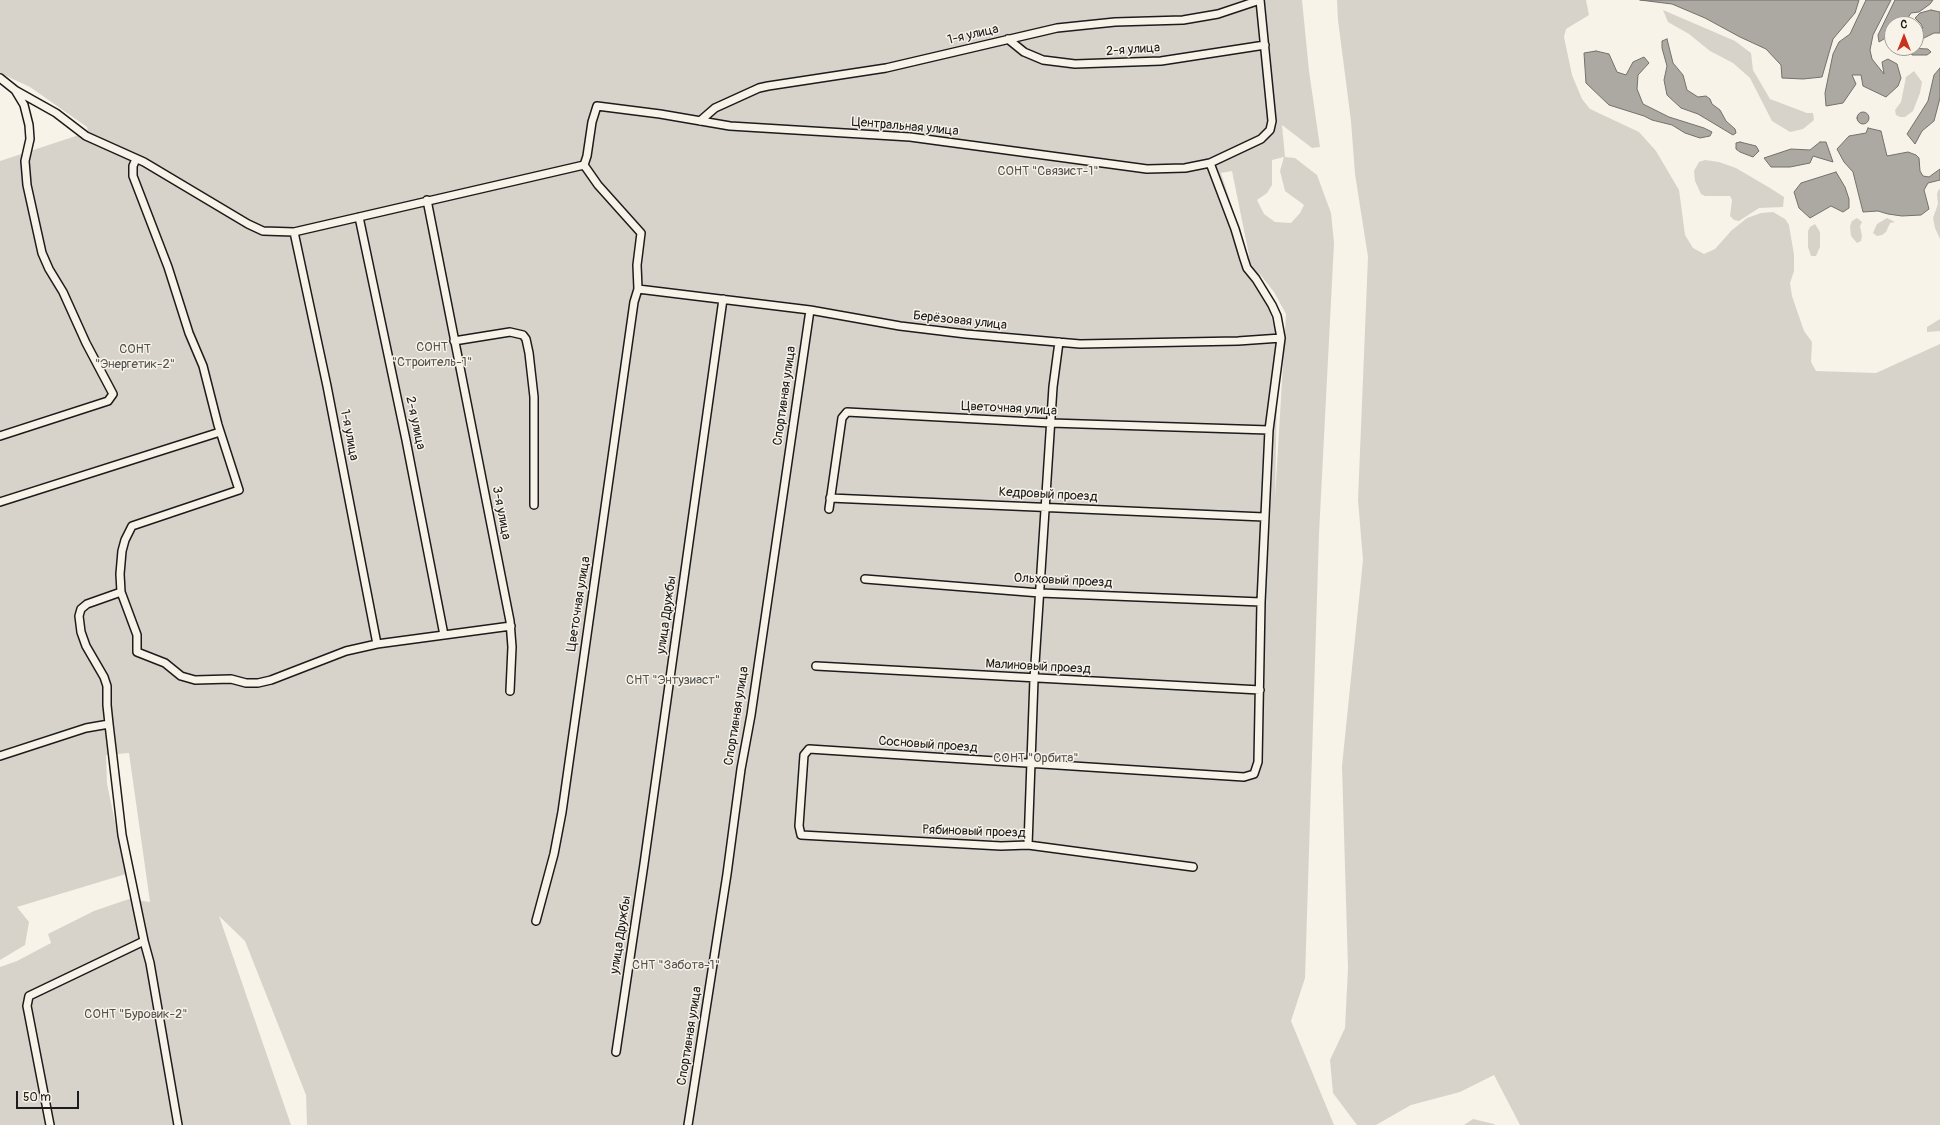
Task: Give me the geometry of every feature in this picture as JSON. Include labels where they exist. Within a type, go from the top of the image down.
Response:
[{"type":"street","name":"1-я улица","points":[[700,121],[715,108],[759,88],[886,68],[1057,28],[1115,22],[1183,20],[1218,14],[1260,0]]},
{"type":"street","name":"Центральная улица","points":[[584,165],[587,156],[592,122],[597,106],[759,129],[910,137],[1147,169],[1185,168],[1210,163],[1261,139],[1270,130],[1272,120],[1260,0]]},
{"type":"street","name":"2-я улица","points":[[1008,39],[1024,52],[1043,60],[1075,64],[1161,61],[1265,45]]},
{"type":"street","points":[[0,78],[15,90],[56,113],[86,136],[136,158],[248,224],[264,231],[294,232],[427,200],[584,165]]},
{"type":"street","points":[[0,436],[108,401],[113,394],[86,343],[63,292],[49,269],[42,253],[27,185],[25,161],[30,138],[29,125],[24,105],[15,90]]},
{"type":"street","points":[[136,158],[133,166],[133,176],[168,267],[189,333],[203,366],[220,432],[239,490],[132,526],[125,540],[122,551],[120,574],[121,592],[137,635],[137,652],[165,663],[188,679],[231,680],[258,683],[294,671],[333,655],[377,644],[511,626]]},
{"type":"street","points":[[1210,163],[1235,229],[1247,268],[1256,279],[1272,305],[1281,338],[1270,430],[1264,517],[1260,690]]},
{"type":"street","name":"Цветочная улица","points":[[536,921],[554,854],[562,812],[634,302],[638,289],[637,265],[641,233],[598,185],[584,165]]},
{"type":"street","name":"3-я улица","points":[[427,200],[511,626],[512,646],[510,691]]},
{"type":"street","name":"2-я улица","points":[[359,217],[406,440],[444,635]]},
{"type":"street","name":"1-я улица","points":[[294,232],[329,394],[377,644]]},
{"type":"street","name":"Берёзовая улица","points":[[638,289],[810,310],[900,326],[966,334],[1058,342],[1140,344],[1261,341],[1281,338]]},
{"type":"street","name":"улица Дружбы","points":[[616,1052],[644,864],[723,299]]},
{"type":"street","name":"Спортивная улица","points":[[688,1125],[727,874],[741,769],[751,715],[810,310]]},
{"type":"street","points":[[454,341],[510,332],[523,335],[526,339],[534,397],[534,505]]},
{"type":"street","points":[[1028,845],[1034,679],[1051,423],[1058,342]]},
{"type":"street","name":"Цветочная улица","points":[[829,509],[842,418],[847,412],[1051,423],[1270,430]]},
{"type":"street","points":[[0,502],[220,432]]},
{"type":"street","name":"Кедровый проезд","points":[[830,498],[1046,506],[1264,517]]},
{"type":"street","name":"Ольховый проезд","points":[[865,579],[1040,593],[1261,602]]},
{"type":"street","points":[[121,592],[87,604],[81,609],[79,616],[81,632],[86,646],[104,677],[107,686],[107,705],[122,835],[154,985],[178,1125]]},
{"type":"street","name":"Малиновый проезд","points":[[816,666],[1034,679],[1260,690]]},
{"type":"street","name":"Сосновый проезд","points":[[802,788],[804,755],[809,749],[1244,777],[1254,774],[1258,762],[1260,690]]},
{"type":"street","points":[[0,756],[86,728],[109,724]]},
{"type":"street","name":"Рябиновый проезд","points":[[802,788],[799,826],[801,835],[1001,846],[1028,845],[1193,867]]},
{"type":"street","points":[[50,1125],[28,1011],[27,1000],[29,996],[144,941]]},
{"type":"green space","points":[[0,0],[1302,0],[1309,71],[1320,147],[1312,148],[1282,125],[1285,157],[1295,158],[1317,175],[1331,213],[1334,243],[1319,534],[1305,978],[1291,1021],[1334,1125],[307,1125],[306,1095],[245,941],[219,916],[291,1125],[0,1125],[0,967],[17,961],[51,943],[48,934],[94,911],[129,899],[150,902],[129,753],[106,755],[107,784],[126,874],[17,907],[29,922],[25,945],[0,960],[0,161],[88,132],[87,127],[30,87],[0,73]],"holes":[[[1284,157],[1280,171],[1285,191],[1304,205],[1300,213],[1291,223],[1275,222],[1264,214],[1257,200],[1267,193],[1272,185],[1272,160]],[[1232,171],[1248,256],[1221,173]],[[1259,273],[1274,292],[1286,314],[1275,498],[1278,341]]]},
{"type":"green space","points":[[1337,0],[1586,0],[1589,15],[1566,29],[1564,37],[1572,75],[1582,99],[1590,109],[1639,132],[1656,151],[1679,190],[1685,235],[1693,248],[1704,254],[1715,249],[1731,231],[1747,218],[1761,213],[1773,212],[1785,219],[1789,225],[1794,255],[1794,271],[1790,283],[1792,296],[1804,331],[1812,342],[1811,362],[1816,371],[1876,373],[1940,344],[1940,1125],[1520,1125],[1494,1075],[1460,1092],[1411,1105],[1376,1125],[1357,1125],[1333,1093],[1330,1060],[1345,1028],[1348,968],[1342,766],[1363,560],[1358,500],[1368,257],[1355,174],[1351,121],[1338,20]]},
{"type":"green space","points":[[1663,10],[1735,41],[1751,53],[1753,70],[1770,99],[1807,113],[1813,113],[1814,120],[1803,129],[1790,132],[1772,121],[1750,78],[1733,63],[1710,51],[1689,34],[1668,22]]},
{"type":"green space","points":[[1914,71],[1922,82],[1920,93],[1913,111],[1905,117],[1900,117],[1896,115],[1895,110],[1901,102],[1906,77]]},
{"type":"green space","points":[[1705,160],[1719,162],[1736,168],[1770,188],[1784,197],[1783,207],[1759,208],[1739,221],[1734,220],[1730,216],[1732,200],[1730,196],[1705,196],[1701,194],[1695,181],[1694,171],[1699,162]]},
{"type":"green space","points":[[1939,189],[1940,239],[1935,228],[1933,218],[1938,204],[1937,194]]},
{"type":"green space","points":[[1857,218],[1862,222],[1860,226],[1862,236],[1861,241],[1857,243],[1851,236],[1850,226],[1852,221]]},
{"type":"green space","points":[[1887,218],[1895,222],[1890,223],[1886,232],[1877,236],[1873,233],[1877,224]]},
{"type":"green space","points":[[1815,224],[1820,232],[1820,247],[1816,256],[1811,256],[1808,247],[1808,231],[1810,227]]},
{"type":"green space","points":[[1940,319],[1940,331],[1927,332],[1927,327]]},
{"type":"green space","points":[[1473,1119],[1494,1124],[1495,1125],[1464,1125]]},
{"type":"shaded area","points":[[1640,0],[1859,0],[1855,13],[1833,39],[1822,77],[1803,79],[1782,78],[1781,65],[1766,49],[1705,18],[1672,4]]},
{"type":"shaded area","points":[[1866,0],[1891,0],[1873,35],[1870,50],[1872,59],[1884,74],[1882,62],[1888,59],[1897,64],[1901,78],[1898,86],[1886,97],[1863,86],[1861,75],[1852,75],[1856,84],[1843,103],[1826,106],[1825,93],[1833,54],[1839,42],[1850,34]]},
{"type":"shaded area","points":[[1895,0],[1933,0],[1919,12],[1911,13],[1909,16],[1887,16]]},
{"type":"shaded area","points":[[1931,10],[1940,12],[1940,33],[1934,33],[1924,38],[1924,16],[1917,16],[1920,13]]},
{"type":"shaded area","points":[[1884,23],[1884,39],[1879,42],[1878,35]]},
{"type":"shaded area","points":[[1667,39],[1673,63],[1683,75],[1687,90],[1698,97],[1706,96],[1710,99],[1712,104],[1720,110],[1726,121],[1735,129],[1736,133],[1733,135],[1698,114],[1681,108],[1667,95],[1664,80],[1667,66],[1662,48],[1662,41]]},
{"type":"shaded area","points":[[1924,49],[1928,49],[1931,52],[1924,55]]},
{"type":"shaded area","points":[[1596,51],[1609,54],[1617,72],[1626,75],[1633,62],[1644,57],[1649,63],[1638,75],[1637,89],[1643,104],[1669,117],[1704,128],[1712,132],[1710,136],[1700,138],[1685,133],[1672,125],[1652,120],[1609,105],[1586,83],[1584,53]]},
{"type":"shaded area","points":[[1940,68],[1940,98],[1934,121],[1922,131],[1915,144],[1907,134],[1928,101],[1934,75]]},
{"type":"shaded area","points":[[1861,112],[1865,112],[1869,118],[1865,124],[1861,124],[1857,120],[1857,116]]},
{"type":"shaded area","points":[[1868,128],[1881,131],[1887,156],[1908,152],[1916,155],[1919,158],[1920,171],[1923,176],[1929,177],[1940,169],[1940,180],[1928,183],[1924,190],[1929,209],[1921,215],[1902,216],[1878,211],[1863,212],[1853,172],[1844,162],[1837,149],[1849,136],[1866,133]]},
{"type":"shaded area","points":[[1740,142],[1756,146],[1759,151],[1753,157],[1740,152],[1736,149],[1736,143]]},
{"type":"shaded area","points":[[1820,142],[1826,142],[1833,162],[1813,156],[1810,163],[1790,167],[1771,167],[1764,158],[1791,149],[1810,150]]},
{"type":"shaded area","points":[[1836,172],[1845,187],[1849,199],[1849,208],[1843,212],[1831,206],[1810,218],[1799,208],[1794,192],[1801,183]]},
{"type":"park label","name":"СОНТ \"Связист-1\"","points":[[1048,172]]},
{"type":"park label","name":"СОНТ \"Строитель-1\"","points":[[432,356]]},
{"type":"park label","name":"СОНТ \"Энергетик-2\"","points":[[135,358]]},
{"type":"park label","name":"СНТ \"Энтузиаст\"","points":[[673,681]]},
{"type":"park label","name":"СОНТ \"Орбита\"","points":[[1036,759]]},
{"type":"park label","name":"СНТ \"Забота-1\"","points":[[676,966]]},
{"type":"park label","name":"СОНТ \"Буровик-2\"","points":[[136,1015]]}]
